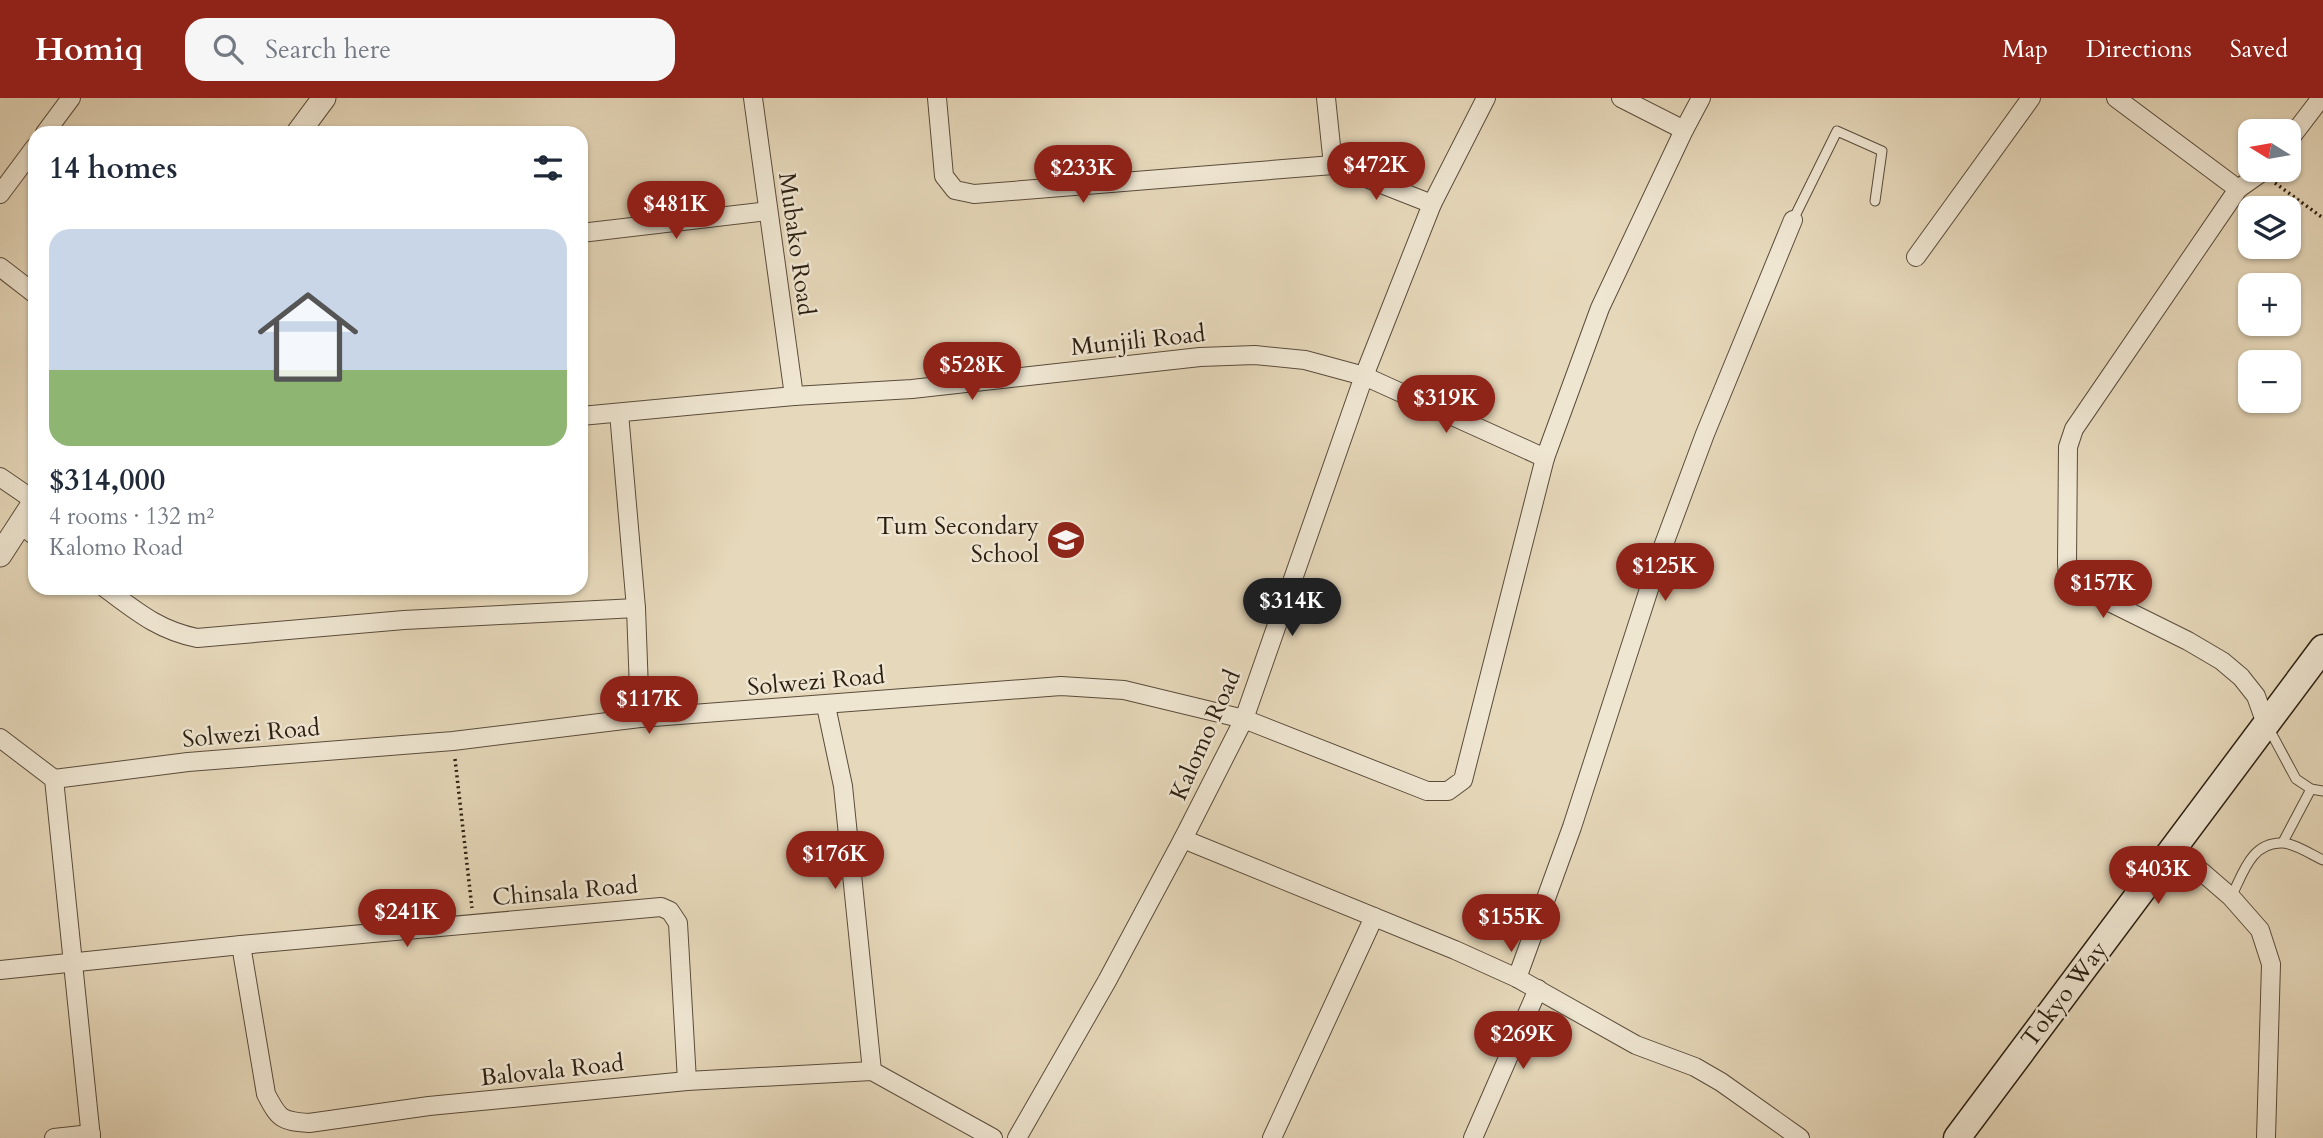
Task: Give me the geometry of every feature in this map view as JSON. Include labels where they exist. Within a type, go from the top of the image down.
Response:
[{"type":"main road","name":"Tokyo Way","points":[[1957,1138],[2323,648]]},
{"type":"street","points":[[50,126],[71,98]]},
{"type":"street","points":[[303,126],[324,98]]},
{"type":"street","name":"Mubako Road","points":[[753,98],[794,396]]},
{"type":"street","points":[[937,98],[944,176],[955,190],[974,194],[1333,165],[1432,204]]},
{"type":"street","points":[[1326,98],[1333,165]]},
{"type":"street","name":"Kalomo Road","points":[[1017,1138],[1107,981],[1244,719],[1364,376],[1432,204],[1486,98]]},
{"type":"street","points":[[1620,98],[1684,130]]},
{"type":"street","name":"Solwezi Road","points":[[54,779],[188,762],[453,741],[640,718],[826,706],[974,691],[1061,686],[1124,690],[1244,719],[1427,791],[1448,791],[1463,780],[1545,458],[1600,308],[1701,98]]},
{"type":"street","points":[[1916,257],[2031,98]]},
{"type":"street","points":[[2116,98],[2238,189]]},
{"type":"street","points":[[2301,124],[2321,98]]},
{"type":"street","points":[[0,194],[28,156]]},
{"type":"street","points":[[2249,182],[2238,189],[2074,429],[2068,447],[2067,562],[2068,577],[2075,584],[2188,640],[2222,661],[2241,677],[2256,696],[2266,724]]},
{"type":"street","points":[[588,232],[768,211]]},
{"type":"street","points":[[1517,978],[1572,827],[1661,552],[1705,434],[1793,220]]},
{"type":"street","points":[[0,267],[28,289]]},
{"type":"street","name":"Munjili Road","points":[[588,415],[794,396],[912,389],[1200,357],[1255,355],[1305,360],[1364,376],[1545,458]]},
{"type":"street","points":[[619,413],[636,608],[640,718]]},
{"type":"street","points":[[0,477],[28,496]]},
{"type":"street","points":[[0,555],[28,531]]},
{"type":"street","points":[[114,595],[150,622],[174,634],[197,638],[404,620],[636,608]]},
{"type":"street","points":[[826,706],[843,786],[872,1071],[993,1138]]},
{"type":"street","points":[[0,738],[54,779],[91,1136],[54,1138]]},
{"type":"street","points":[[1183,839],[1517,978],[1636,1045],[1695,1067],[1721,1082],[1800,1138]]},
{"type":"street","points":[[2173,847],[2231,897],[2260,930],[2271,964],[2266,1138]]},
{"type":"street","name":"Chinsala Road","points":[[0,970],[241,944],[661,907],[670,911],[678,923],[687,1081]]},
{"type":"street","points":[[1272,1138],[1374,917]]},
{"type":"street","name":"Balovala Road","points":[[241,944],[266,1094],[276,1114],[291,1122],[309,1123],[429,1106],[687,1081],[872,1071]]},
{"type":"street","points":[[1473,1138],[1538,989]]},
{"type":"lane","points":[[1793,220],[1837,131],[1882,151],[1875,201]]},
{"type":"lane","points":[[2266,724],[2296,779],[2311,789],[2323,791]]},
{"type":"lane","points":[[2283,842],[2311,789]]},
{"type":"lane","points":[[2231,897],[2252,855],[2262,847],[2283,842],[2323,860]]},
{"type":"path","points":[[2277,182],[2323,218]]},
{"type":"path","points":[[453,741],[474,924]]},
{"type":"place","name":"Tum Secondary School","points":[[1066,540]]}]
